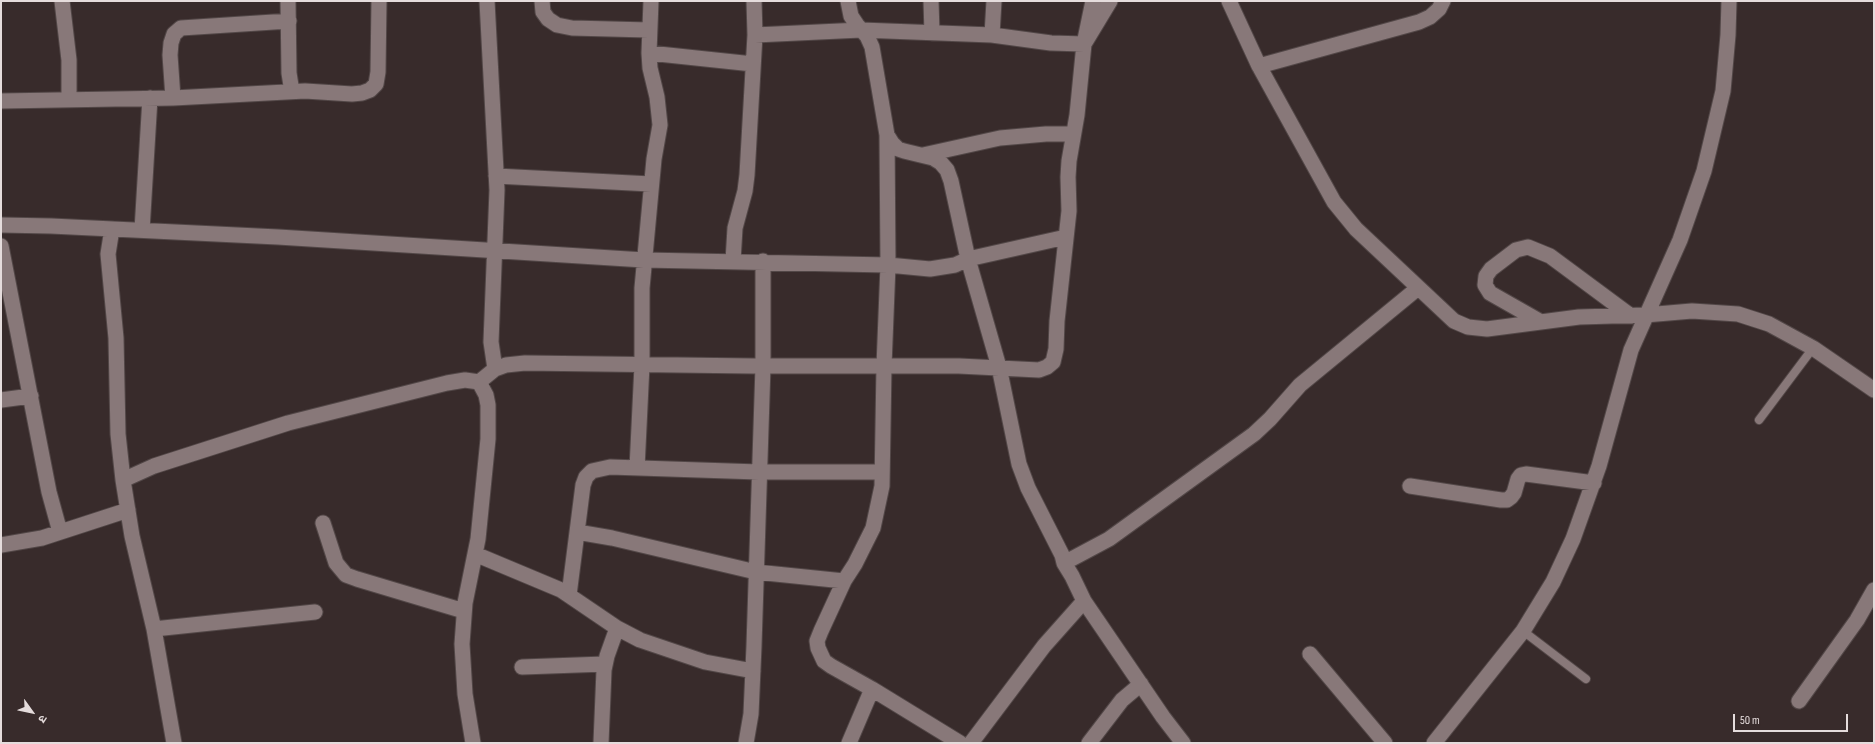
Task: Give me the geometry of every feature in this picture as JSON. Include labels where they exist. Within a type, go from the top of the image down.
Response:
[{"type":"street","points":[[62,1],[69,60],[69,99]]},
{"type":"street","points":[[288,1],[289,73],[292,92]]},
{"type":"street","points":[[1,101],[173,98],[292,92],[352,94],[370,90],[376,84],[378,72],[379,1]]},
{"type":"street","points":[[487,1],[496,176],[495,250],[491,342],[495,369]]},
{"type":"street","points":[[542,1],[543,12],[548,19],[558,25],[572,28],[650,30]]},
{"type":"street","points":[[637,468],[642,364],[642,288],[651,184],[660,125],[649,53],[651,1]]},
{"type":"street","points":[[733,261],[735,228],[745,191],[747,175],[754,64],[754,1]]},
{"type":"street","points":[[848,1],[851,16],[867,36],[872,47],[887,135],[888,265],[884,366],[882,486],[873,528],[856,564],[844,581],[817,641],[819,654],[824,661],[831,666],[872,689],[960,743]]},
{"type":"street","points":[[931,1],[932,33]]},
{"type":"street","points":[[992,35],[994,1]]},
{"type":"street","points":[[123,480],[154,466],[288,423],[447,383],[465,380],[479,382],[495,369],[506,364],[999,367],[1039,370],[1047,367],[1053,362],[1069,211],[1068,177],[1073,134],[1077,115],[1084,44],[1093,1]]},
{"type":"street","points":[[1084,44],[1110,1]]},
{"type":"street","points":[[1229,1],[1259,66],[1334,202],[1356,229],[1454,322],[1468,327],[1487,329],[1579,317],[1692,311],[1738,314],[1769,324],[1813,348],[1874,390]]},
{"type":"street","points":[[1259,66],[1419,22],[1434,13],[1443,1]]},
{"type":"street","points":[[1434,743],[1523,631],[1553,582],[1573,539],[1594,482],[1612,425],[1638,315],[1680,240],[1704,171],[1723,91],[1728,35],[1729,1]]},
{"type":"street","points":[[173,98],[170,55],[171,44],[174,34],[181,28],[289,21]]},
{"type":"street","points":[[755,35],[861,30],[992,35],[1051,43],[1084,44]]},
{"type":"street","points":[[649,53],[754,64]]},
{"type":"street","points":[[142,230],[150,98]]},
{"type":"street","points":[[923,156],[1000,138],[1046,134],[1073,134]]},
{"type":"street","points":[[887,135],[898,149],[933,158],[941,163],[947,170],[956,198],[968,260],[999,367],[1019,464],[1028,488],[1084,601],[1184,743]]},
{"type":"street","points":[[496,176],[651,184]]},
{"type":"street","points":[[1,225],[142,230],[644,260],[763,261],[888,265],[930,269],[955,265],[968,260],[1066,237]]},
{"type":"street","points":[[112,229],[108,254],[116,338],[118,434],[123,480],[132,536],[154,629],[174,743]]},
{"type":"street","points":[[1,246],[49,492],[60,532]]},
{"type":"street","points":[[1541,322],[1490,292],[1485,285],[1486,276],[1491,269],[1516,250],[1528,247],[1550,256],[1638,315]]},
{"type":"street","points":[[746,743],[751,714],[753,671],[763,366],[763,261]]},
{"type":"street","points":[[1064,563],[1109,539],[1254,434],[1305,380],[1418,288]]},
{"type":"street","points":[[473,743],[465,694],[462,644],[464,611],[474,554],[488,439],[488,405],[486,395],[479,382]]},
{"type":"street","points":[[1,400],[31,396]]},
{"type":"street","points":[[569,595],[583,485],[586,477],[592,471],[602,468],[637,468],[759,472],[882,472]]},
{"type":"street","points":[[1410,486],[1507,500],[1514,493],[1518,479],[1521,475],[1526,474],[1594,482]]},
{"type":"street","points":[[1,545],[31,540],[128,510]]},
{"type":"street","points":[[323,523],[336,562],[346,575],[357,580],[464,611]]},
{"type":"street","points":[[577,532],[612,538],[756,572],[844,581]]},
{"type":"street","points":[[474,554],[540,580],[569,595],[617,628],[664,649],[705,662],[753,671]]},
{"type":"street","points":[[1799,701],[1857,620],[1874,590]]},
{"type":"street","points":[[971,743],[1044,646],[1084,601]]},
{"type":"street","points":[[154,629],[315,612]]},
{"type":"street","points":[[601,743],[605,664],[617,628]]},
{"type":"street","points":[[1310,654],[1386,743]]},
{"type":"street","points":[[522,666],[605,664]]},
{"type":"street","points":[[1089,743],[1122,700],[1141,684]]},
{"type":"street","points":[[849,743],[872,689]]},
{"type":"lane","points":[[1759,420],[1813,348]]},
{"type":"lane","points":[[1523,631],[1586,679]]}]
